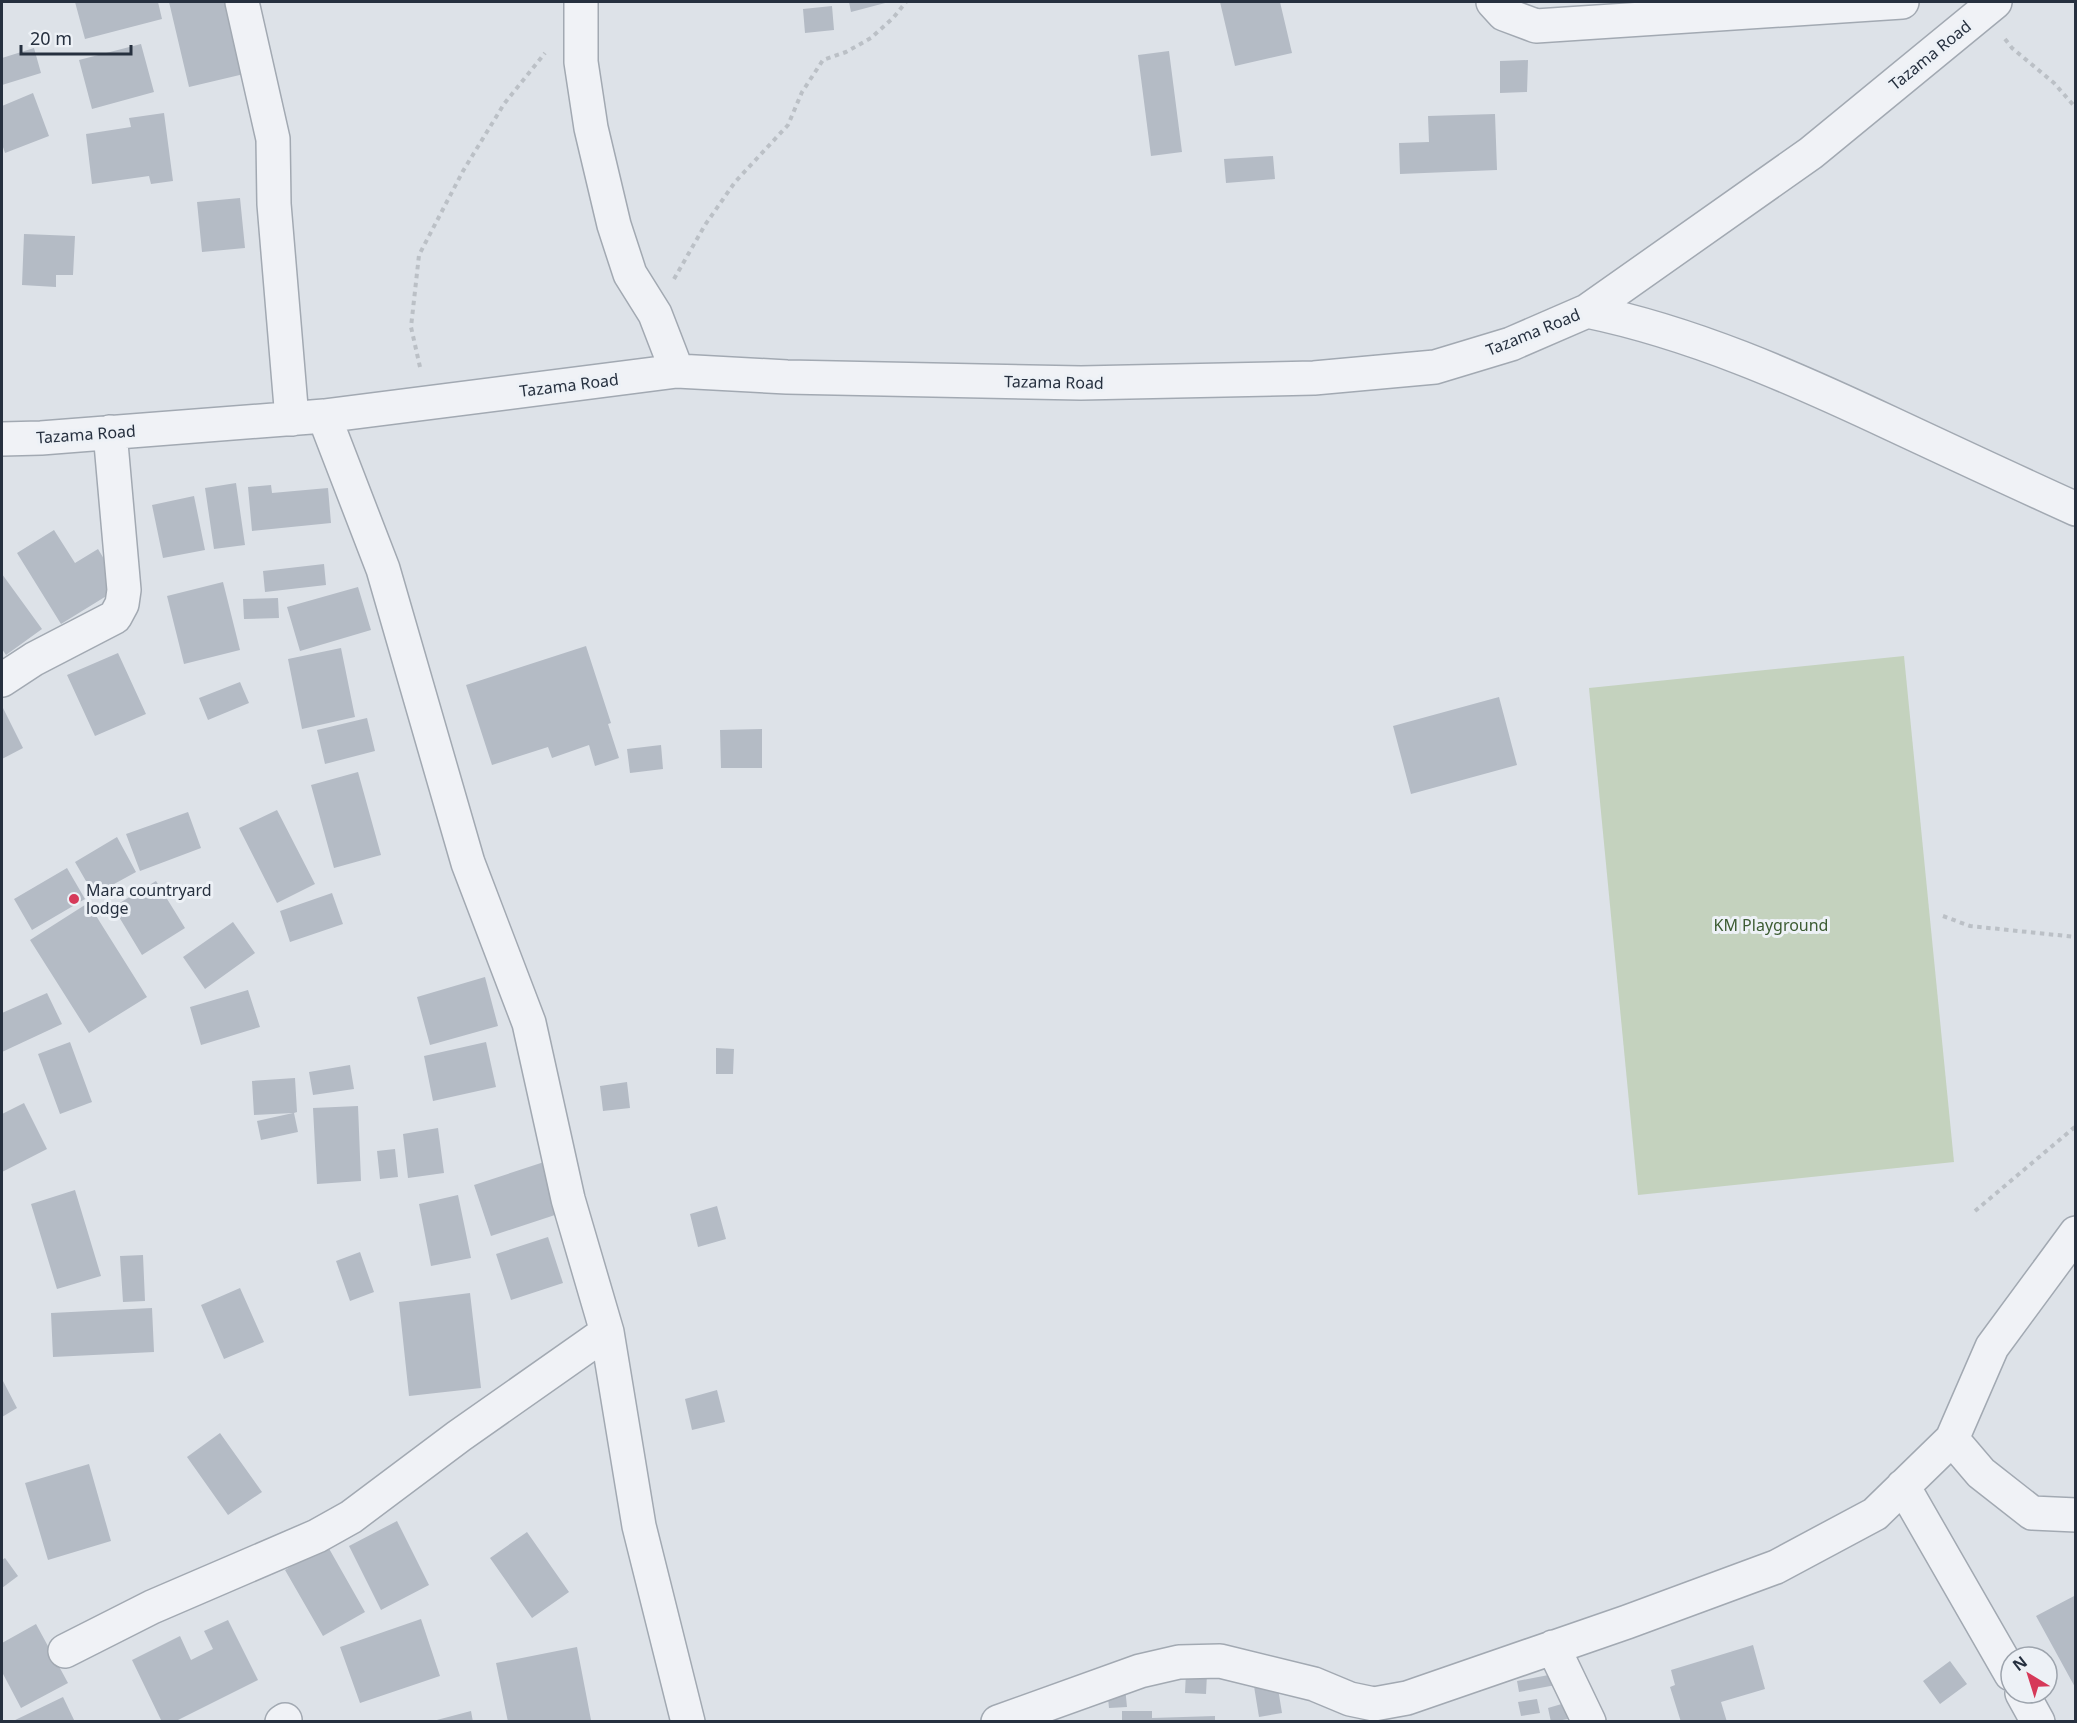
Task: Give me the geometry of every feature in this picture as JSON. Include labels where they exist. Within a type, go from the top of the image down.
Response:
[{"type":"street","points":[[242,2],[273,139],[274,204],[292,419]]},
{"type":"street","points":[[1493,2],[1504,14],[1536,26],[1902,2]]},
{"type":"street","points":[[581,6],[581,62],[591,128],[614,225],[630,274],[655,314],[677,371]]},
{"type":"street","name":"Tazama Road","points":[[2,440],[324,416],[677,371],[787,377],[1081,383],[1314,378],[1435,367],[1511,344],[1587,311],[1811,153],[1989,6]]},
{"type":"street","points":[[1587,311],[1623,318],[1700,341],[1808,384],[2076,509]]},
{"type":"street","points":[[324,416],[383,569],[468,863],[529,1023],[568,1199],[607,1332],[639,1526],[688,1722]]},
{"type":"street","points":[[2,680],[34,659],[115,617],[122,604],[124,590],[110,432]]},
{"type":"street","points":[[999,1722],[1140,1671],[1179,1662],[1220,1660],[1314,1684],[1350,1699],[1374,1704],[1407,1698],[1776,1567],[1875,1514],[1952,1439],[1992,1347],[2076,1233]]},
{"type":"street","points":[[65,1651],[152,1607],[317,1536],[351,1517],[459,1436],[607,1332]]},
{"type":"street","points":[[1952,1439],[1981,1473],[2032,1513],[2076,1515]]},
{"type":"street","points":[[1903,1486],[1999,1653]]},
{"type":"street","points":[[1553,1647],[1589,1722]]},
{"type":"street","points":[[2029,1705],[2038,1722]]},
{"type":"path","points":[[655,314],[705,225],[735,182],[788,125],[802,92],[823,60],[846,52],[871,38],[894,17],[906,2]]},
{"type":"path","points":[[428,403],[411,327],[419,255],[463,171],[504,104],[581,6]]},
{"type":"path","points":[[1989,6],[2012,48],[2054,83],[2076,108]]},
{"type":"path","points":[[1943,916],[1970,926],[2076,937]]},
{"type":"path","points":[[1975,1211],[2076,1126]]},
{"type":"green space","name":"KM Playground","points":[[1904,656],[1954,1162],[1638,1195],[1589,688]]},
{"type":"building","points":[[75,2],[158,2],[162,19],[85,39]]},
{"type":"building","points":[[169,2],[227,2],[244,74],[189,87]]},
{"type":"building","points":[[849,2],[889,2],[851,12]]},
{"type":"building","points":[[1220,2],[1280,2],[1292,53],[1235,66]]},
{"type":"building","points":[[832,6],[834,30],[805,33],[803,9]]},
{"type":"building","points":[[141,44],[154,92],[92,109],[79,60]]},
{"type":"building","points":[[34,48],[41,73],[2,85],[2,58]]},
{"type":"building","points":[[1169,51],[1182,152],[1151,156],[1138,55]]},
{"type":"building","points":[[1528,60],[1527,92],[1500,93],[1500,61]]},
{"type":"building","points":[[33,93],[49,136],[5,153],[2,144],[2,106]]},
{"type":"building","points":[[164,113],[173,181],[151,184],[149,176],[92,184],[86,134],[131,127],[129,118]]},
{"type":"building","points":[[1495,114],[1497,170],[1400,174],[1399,143],[1429,142],[1428,116]]},
{"type":"building","points":[[1273,156],[1275,179],[1226,183],[1224,159]]},
{"type":"building","points":[[240,198],[245,248],[202,252],[197,202]]},
{"type":"building","points":[[24,234],[75,236],[73,275],[56,275],[56,287],[22,285]]},
{"type":"building","points":[[236,483],[245,545],[214,549],[205,488]]},
{"type":"building","points":[[271,485],[272,493],[328,488],[331,523],[252,531],[248,487]]},
{"type":"building","points":[[194,496],[205,550],[163,558],[152,505]]},
{"type":"building","points":[[54,530],[75,563],[98,549],[121,587],[61,624],[17,553]]},
{"type":"building","points":[[324,564],[326,585],[265,592],[263,571]]},
{"type":"building","points":[[2,574],[42,629],[6,655],[2,649]]},
{"type":"building","points":[[223,582],[240,650],[184,664],[167,596]]},
{"type":"building","points":[[358,587],[371,630],[300,651],[287,607]]},
{"type":"building","points":[[278,598],[279,618],[244,619],[243,599]]},
{"type":"building","points":[[586,646],[611,723],[608,724],[619,758],[595,766],[589,745],[552,758],[548,747],[492,765],[466,685]]},
{"type":"building","points":[[341,648],[355,717],[302,729],[288,659]]},
{"type":"building","points":[[118,653],[146,714],[95,736],[67,675]]},
{"type":"building","points":[[240,682],[249,703],[208,720],[199,698]]},
{"type":"building","points":[[1499,697],[1517,765],[1411,794],[1393,726]]},
{"type":"building","points":[[2,706],[23,748],[2,759]]},
{"type":"building","points":[[367,718],[375,751],[325,764],[317,730]]},
{"type":"building","points":[[762,729],[762,768],[721,768],[720,730]]},
{"type":"building","points":[[661,745],[663,769],[630,773],[627,749]]},
{"type":"building","points":[[358,772],[381,855],[334,868],[311,785]]},
{"type":"building","points":[[277,810],[315,884],[277,903],[239,828]]},
{"type":"building","points":[[188,812],[201,848],[140,871],[126,834]]},
{"type":"building","points":[[117,837],[136,872],[94,895],[75,862]]},
{"type":"building","points":[[67,868],[85,899],[32,930],[14,899]]},
{"type":"building","points":[[156,881],[185,928],[142,955],[113,907]]},
{"type":"building","points":[[332,893],[343,924],[290,942],[280,911]]},
{"type":"building","points":[[88,903],[147,997],[89,1033],[30,940]]},
{"type":"building","points":[[233,922],[255,953],[205,989],[183,957]]},
{"type":"building","points":[[485,977],[498,1026],[430,1045],[417,997]]},
{"type":"building","points":[[248,990],[260,1027],[201,1045],[190,1007]]},
{"type":"building","points":[[47,993],[62,1024],[2,1052],[2,1013]]},
{"type":"building","points":[[70,1042],[92,1102],[60,1114],[38,1054]]},
{"type":"building","points":[[486,1042],[496,1087],[433,1101],[424,1056]]},
{"type":"building","points":[[716,1048],[734,1049],[733,1074],[716,1074]]},
{"type":"building","points":[[350,1065],[354,1089],[313,1095],[309,1072]]},
{"type":"building","points":[[295,1078],[297,1112],[294,1113],[298,1132],[261,1140],[257,1121],[293,1113],[254,1115],[252,1081]]},
{"type":"building","points":[[627,1082],[630,1108],[603,1111],[600,1086]]},
{"type":"building","points":[[24,1103],[47,1149],[2,1172],[2,1114]]},
{"type":"building","points":[[358,1106],[361,1181],[317,1184],[313,1108]]},
{"type":"building","points":[[438,1128],[444,1173],[408,1178],[403,1134]]},
{"type":"building","points":[[395,1149],[398,1177],[380,1179],[377,1151]]},
{"type":"building","points":[[544,1162],[561,1213],[491,1236],[474,1185]]},
{"type":"building","points":[[75,1190],[101,1276],[57,1289],[31,1204]]},
{"type":"building","points":[[458,1195],[471,1258],[431,1266],[419,1204]]},
{"type":"building","points":[[717,1206],[726,1239],[698,1247],[690,1214]]},
{"type":"building","points":[[548,1237],[563,1283],[511,1300],[496,1254]]},
{"type":"building","points":[[360,1252],[374,1292],[350,1301],[336,1261]]},
{"type":"building","points":[[143,1255],[145,1301],[123,1302],[120,1256]]},
{"type":"building","points":[[240,1288],[264,1342],[224,1359],[201,1305]]},
{"type":"building","points":[[470,1293],[481,1388],[409,1396],[399,1302]]},
{"type":"building","points":[[152,1308],[154,1352],[53,1357],[51,1313]]},
{"type":"building","points":[[2,1379],[17,1408],[2,1417]]},
{"type":"building","points":[[717,1390],[725,1422],[692,1430],[685,1399]]},
{"type":"building","points":[[220,1433],[262,1492],[228,1515],[187,1457]]},
{"type":"building","points":[[89,1464],[111,1541],[48,1560],[25,1483]]},
{"type":"building","points":[[397,1521],[429,1585],[381,1610],[349,1546]]},
{"type":"building","points":[[527,1532],[569,1592],[532,1618],[490,1558]]},
{"type":"building","points":[[327,1545],[365,1612],[323,1636],[285,1570]]},
{"type":"building","points":[[5,1558],[18,1576],[2,1588],[2,1560]]},
{"type":"building","points":[[2076,1595],[2076,1689],[2059,1658],[2059,1645],[2052,1645],[2036,1616]]},
{"type":"building","points":[[421,1619],[440,1676],[360,1703],[340,1647]]},
{"type":"building","points":[[228,1620],[258,1680],[174,1722],[162,1722],[132,1660],[180,1636],[191,1660],[213,1649],[204,1631]]},
{"type":"building","points":[[36,1624],[68,1683],[21,1708],[2,1672],[2,1643]]},
{"type":"building","points":[[1753,1645],[1765,1689],[1721,1702],[1727,1722],[1681,1722],[1670,1687],[1675,1685],[1671,1670]]},
{"type":"building","points":[[577,1647],[591,1720],[508,1722],[496,1663]]},
{"type":"building","points":[[1950,1661],[1967,1684],[1940,1704],[1923,1681]]},
{"type":"building","points":[[1275,1670],[1282,1713],[1259,1717],[1252,1674]]},
{"type":"building","points":[[1186,1673],[1207,1674],[1206,1694],[1185,1693]]},
{"type":"building","points":[[1559,1673],[1561,1684],[1519,1692],[1517,1681]]},
{"type":"building","points":[[1124,1677],[1127,1707],[1109,1708],[1106,1678]]},
{"type":"building","points":[[63,1697],[75,1722],[11,1722]]},
{"type":"building","points":[[1537,1699],[1540,1713],[1521,1716],[1518,1702]]},
{"type":"building","points":[[1565,1703],[1568,1719],[1551,1722],[1548,1708]]},
{"type":"building","points":[[471,1711],[473,1722],[433,1722],[433,1721]]},
{"type":"building","points":[[1122,1711],[1152,1711],[1152,1718],[1215,1716],[1215,1722],[1122,1722]]},
{"type":"place","name":"Mara countryard lodge","points":[[74,899]]}]
